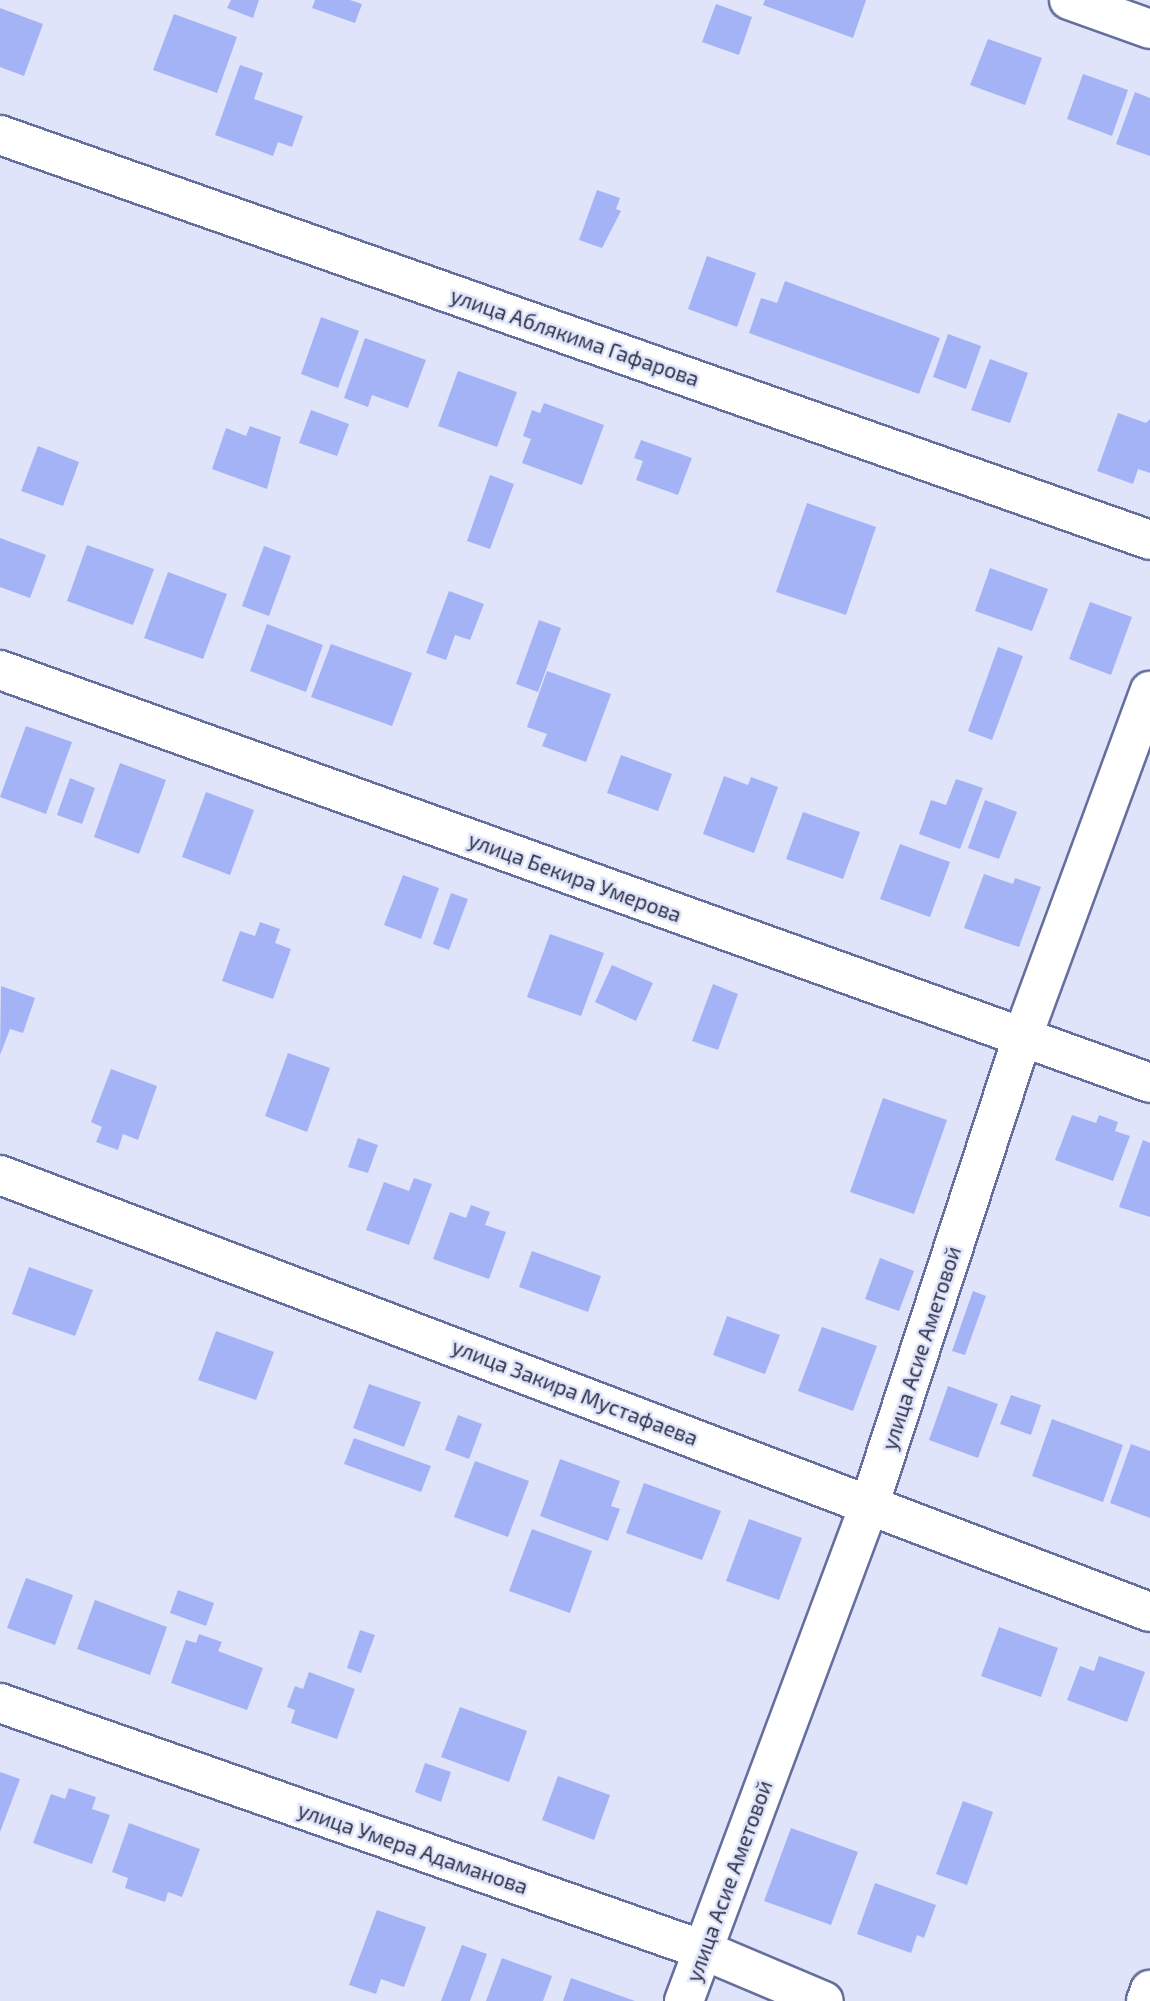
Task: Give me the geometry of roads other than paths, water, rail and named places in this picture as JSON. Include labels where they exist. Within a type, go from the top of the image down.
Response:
[{"type":"street","points":[[1069,0],[1150,29]]},
{"type":"street","name":"улица Аблякима Гафарова","points":[[0,135],[1150,540]]},
{"type":"street","name":"улица Бекира Умерова","points":[[0,670],[1150,1083]]},
{"type":"street","name":"улица Асие Аметовой","points":[[684,2001],[870,1503],[1022,1038],[1150,691]]},
{"type":"street","name":"улица Закира Мустафаева","points":[[0,1175],[870,1503],[1150,1612]]},
{"type":"street","name":"улица Умера Адаманова","points":[[0,1703],[703,1950],[824,2001]]},
{"type":"street","points":[[1146,2001],[1150,1990]]}]
